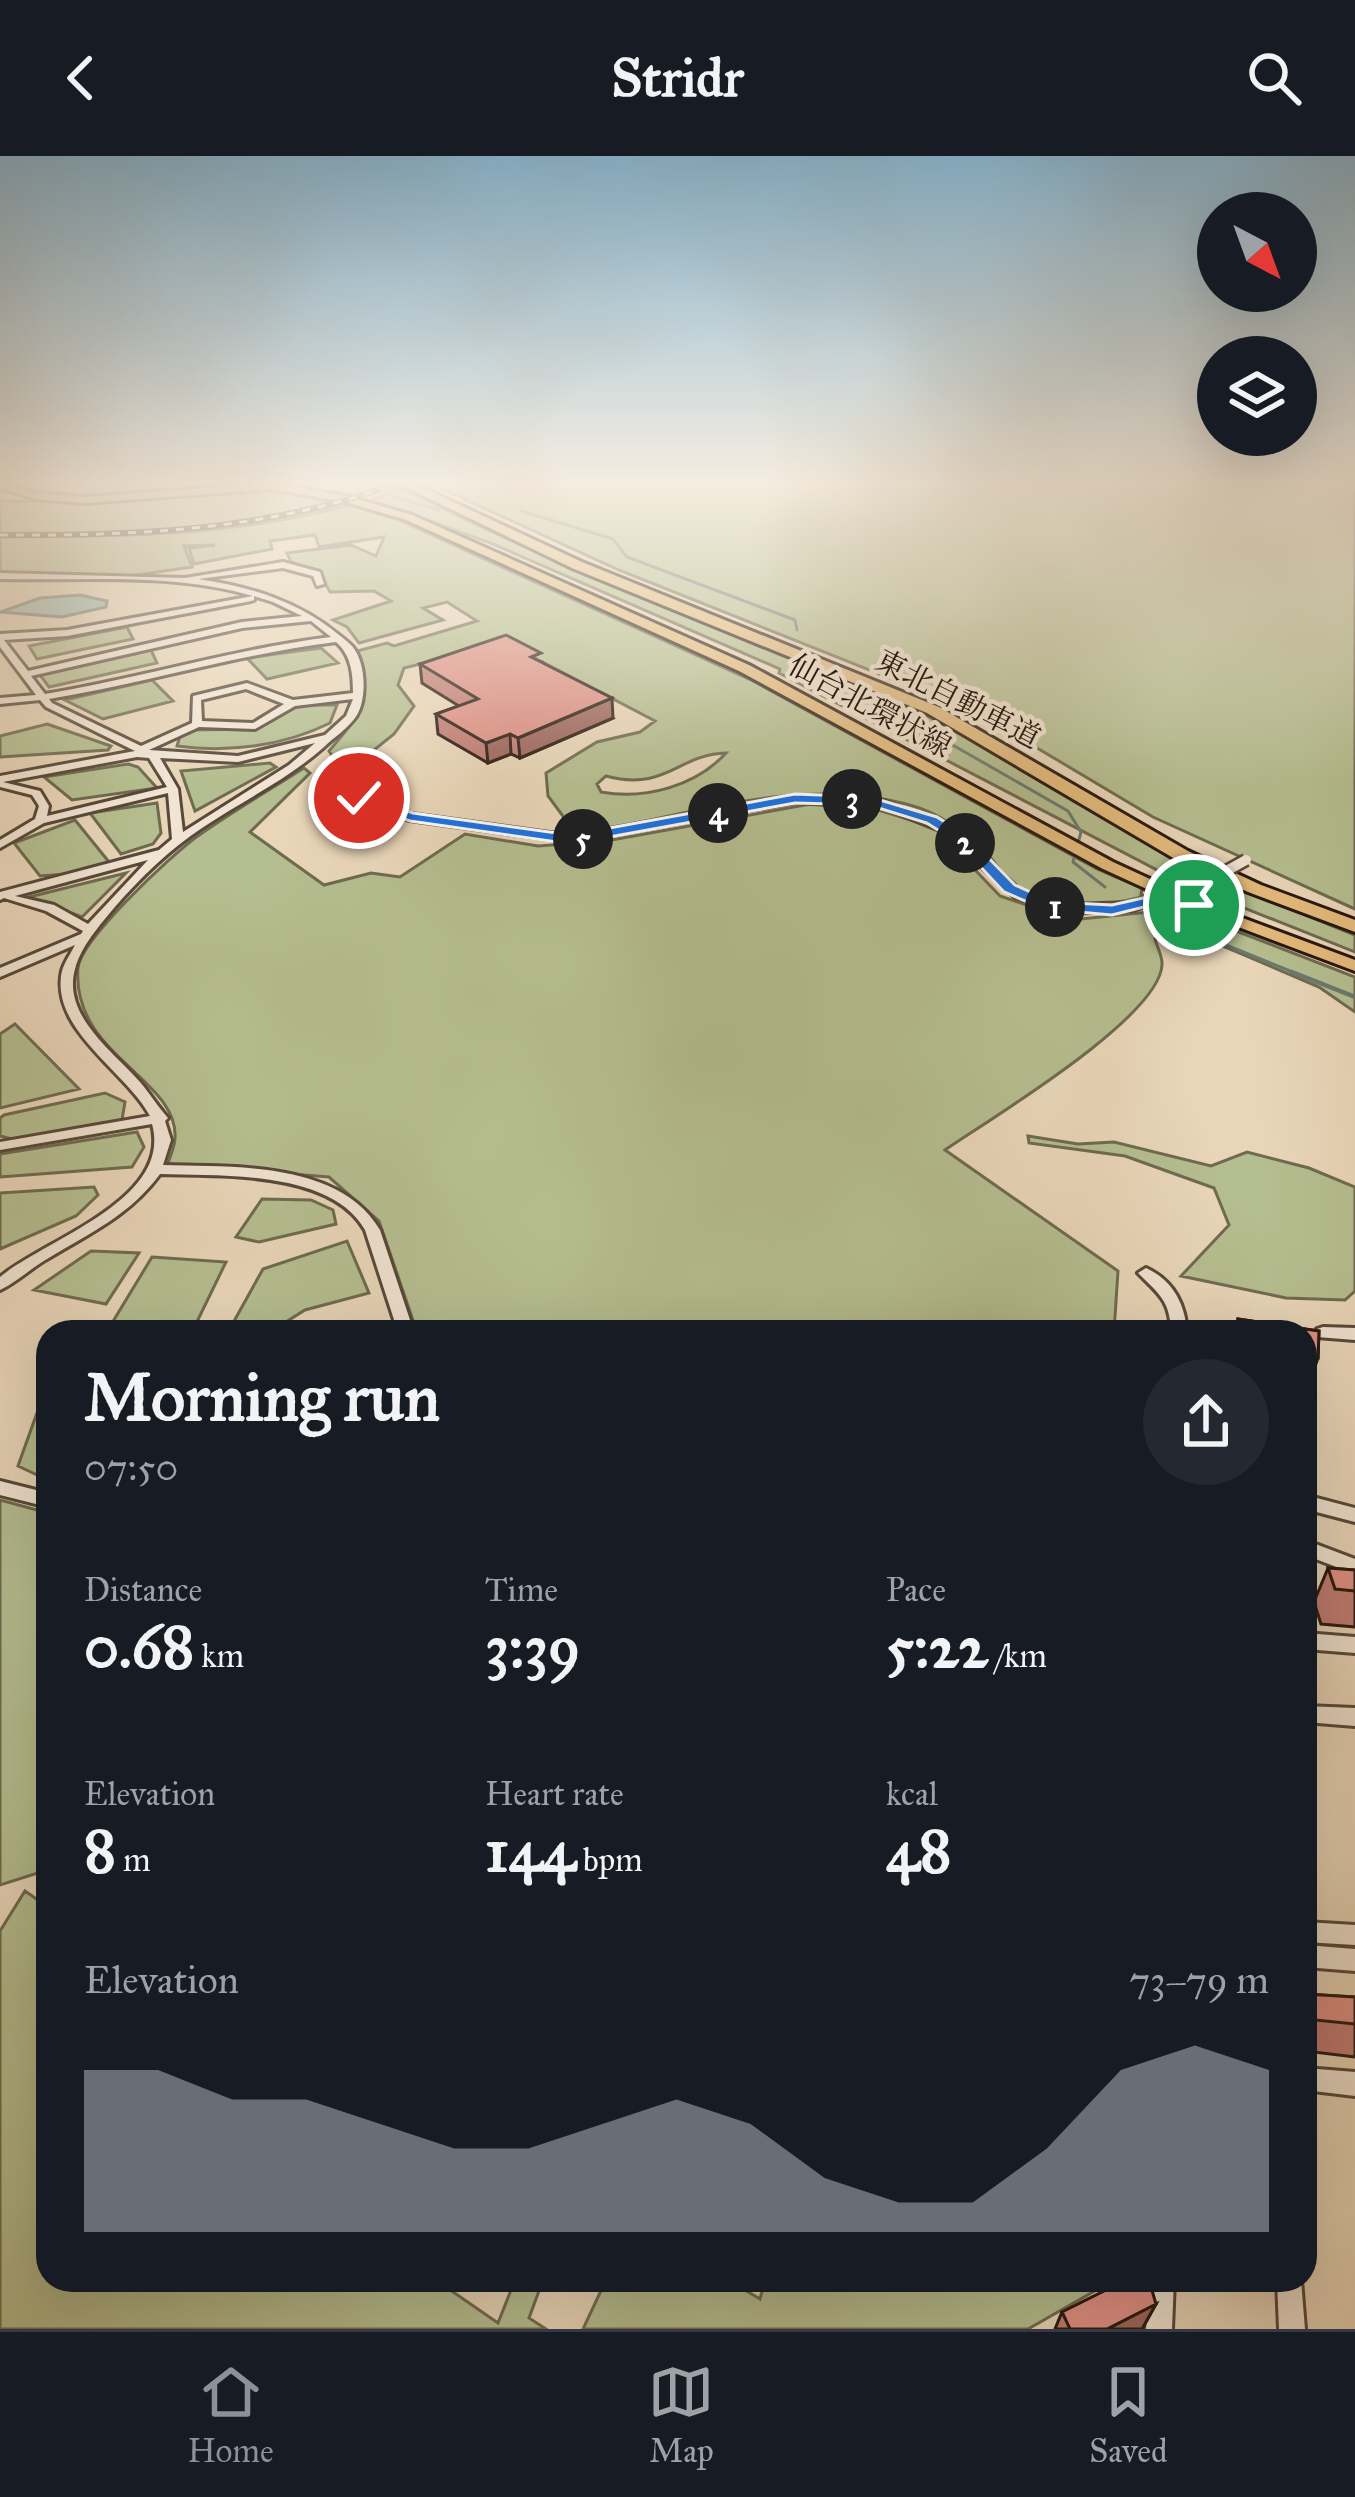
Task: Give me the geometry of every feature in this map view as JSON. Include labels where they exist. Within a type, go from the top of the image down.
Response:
[{"type":"highway","name":"東北自動車道","points":[[615,581],[933,710],[1162,845],[1280,899],[1355,922]]},
{"type":"highway","name":"東北自動車道","points":[[630,581],[962,715],[1174,840],[1355,922]]},
{"type":"main road","name":"仙台北環状線","points":[[548,581],[744,668],[1109,860],[1355,962]]},
{"type":"street","points":[[0,1285],[24,1262],[110,1217],[156,1169],[165,1136],[159,1109],[85,1036],[70,1007],[68,969],[87,933],[178,840],[311,757],[352,715],[358,695],[351,650],[314,618],[266,596],[180,581]]},
{"type":"street","points":[[0,639],[67,633],[218,601],[266,596]]},
{"type":"street","points":[[26,674],[242,625],[314,618]]},
{"type":"street","points":[[0,639],[44,699],[74,720],[148,753],[173,789],[178,840]]},
{"type":"street","points":[[0,700],[44,699],[269,648],[341,639]]},
{"type":"street","points":[[197,724],[196,698],[247,686],[292,703]]},
{"type":"street","points":[[148,753],[197,724],[255,726],[292,703],[358,695]]},
{"type":"street","points":[[0,781],[137,754],[238,759],[328,736]]},
{"type":"street","points":[[0,781],[36,793],[44,806],[40,821]]},
{"type":"street","points":[[346,787],[373,806],[410,817],[571,839],[795,799],[870,801],[932,820],[963,840],[1009,889],[1050,906],[1112,910],[1181,893],[1246,860]]},
{"type":"street","points":[[0,845],[40,821],[173,789]]},
{"type":"street","points":[[0,896],[163,853]]},
{"type":"street","points":[[0,896],[50,908],[87,933]]},
{"type":"street","points":[[0,973],[87,933]]},
{"type":"street","points":[[0,1147],[161,1118]]},
{"type":"street","points":[[156,1169],[279,1178],[339,1196],[368,1222],[402,1320]]},
{"type":"street","points":[[1146,1273],[1179,1309],[1179,1320]]},
{"type":"street","points":[[1322,1333],[1355,1334]]},
{"type":"street","points":[[0,1488],[36,1497]]},
{"type":"street","points":[[1317,1503],[1355,1515]]},
{"type":"street","points":[[1317,1552],[1355,1567]]},
{"type":"street","points":[[1317,1642],[1355,1645]]},
{"type":"street","points":[[1317,1715],[1355,1717]]},
{"type":"street","points":[[1317,1933],[1355,1935]]},
{"type":"street","points":[[1317,1957],[1355,1960]]},
{"type":"street","points":[[1317,2080],[1355,2084]]},
{"type":"street","points":[[1159,2329],[1161,2292]]},
{"type":"street","points":[[1290,2292],[1292,2329]]},
{"type":"green space","points":[[324,581],[533,581],[753,681],[1097,869],[1142,888],[1141,895],[1146,896],[1095,905],[1044,900],[1009,881],[981,848],[944,820],[913,806],[871,797],[829,794],[745,801],[577,835],[548,796],[546,773],[597,742],[640,732],[655,721],[506,643],[404,668],[398,685],[414,706],[394,734],[344,774],[329,751],[360,706],[357,651],[387,643],[394,646],[477,621],[447,602],[423,608],[443,620],[359,643],[347,627],[333,620],[391,601],[374,591],[330,592]],"holes":[[[726,753],[700,774],[669,788],[635,794],[601,792],[597,784],[606,776],[626,780],[658,776],[695,759]]]},
{"type":"green space","points":[[579,581],[607,581],[916,710],[1208,875],[1186,885],[779,673],[780,669]]},
{"type":"green space","points":[[648,581],[1355,581],[1355,909],[1153,817],[980,714]]},
{"type":"green space","points":[[127,627],[133,639],[37,659],[29,646]]},
{"type":"green space","points":[[321,648],[338,663],[267,679],[247,658]]},
{"type":"green space","points":[[151,650],[157,663],[49,687],[40,675]]},
{"type":"green space","points":[[152,680],[173,701],[103,719],[65,700]]},
{"type":"green space","points":[[300,705],[337,705],[330,723],[275,742],[216,749],[177,746],[180,736],[190,730],[257,729]]},
{"type":"green space","points":[[47,724],[111,746],[108,750],[0,757],[0,736]]},
{"type":"green space","points":[[270,763],[276,767],[195,811],[181,771]]},
{"type":"green space","points":[[128,764],[138,767],[157,788],[72,800],[44,777]]},
{"type":"green space","points":[[304,768],[310,773],[250,832],[324,885],[371,873],[400,877],[465,834],[538,846],[606,841],[816,803],[865,806],[934,827],[1000,896],[1071,920],[1179,909],[1355,977],[1355,1012],[1319,987],[1190,932],[1155,939],[1162,965],[1154,987],[1133,1012],[1069,1066],[945,1150],[1118,1271],[1115,1320],[413,1320],[379,1221],[329,1177],[168,1164],[175,1141],[172,1117],[161,1099],[107,1044],[80,998],[78,968],[94,938],[167,862]]},
{"type":"green space","points":[[157,803],[161,833],[153,844],[121,854],[90,813]]},
{"type":"green space","points":[[75,820],[109,862],[40,876],[14,843]]},
{"type":"green space","points":[[126,873],[82,917],[29,897]]},
{"type":"green space","points":[[1220,881],[1355,935],[1355,952],[1204,892]]},
{"type":"green space","points":[[15,1024],[79,1089],[0,1108],[0,1034]]},
{"type":"green space","points":[[105,1093],[125,1102],[122,1120],[16,1140],[0,1136],[4,1115]]},
{"type":"green space","points":[[137,1132],[144,1147],[132,1167],[0,1177],[0,1154]]},
{"type":"green space","points":[[1028,1136],[1078,1144],[1114,1142],[1211,1166],[1247,1152],[1309,1168],[1355,1187],[1355,1291],[1345,1300],[1286,1298],[1181,1276],[1229,1225],[1214,1188],[1125,1156],[1029,1143]]},
{"type":"green space","points":[[94,1187],[98,1195],[76,1216],[0,1249],[0,1193]]},
{"type":"green space","points":[[262,1199],[311,1200],[333,1210],[336,1224],[259,1242],[236,1237]]},
{"type":"green space","points":[[347,1241],[369,1293],[305,1310],[289,1320],[235,1320],[263,1269]]},
{"type":"green space","points":[[91,1251],[139,1253],[106,1304],[34,1290]]},
{"type":"green space","points":[[152,1257],[226,1262],[198,1320],[114,1320]]},
{"type":"green space","points":[[36,1416],[36,1474],[18,1466]]},
{"type":"green space","points":[[0,1500],[36,1510],[36,1874],[0,1885]]},
{"type":"green space","points":[[25,1891],[36,1899],[36,2292],[453,2292],[498,2323],[510,2292],[539,2292],[529,2318],[546,2329],[0,2329],[0,1931]]},
{"type":"green space","points":[[600,2292],[748,2292],[760,2299],[762,2292],[1093,2292],[1028,2329],[583,2329]]},
{"type":"water","points":[[80,595],[107,601],[106,607],[62,617],[0,612],[40,598]]},
{"type":"building","points":[[506,635],[541,653],[531,657],[612,698],[518,738],[510,734],[486,743],[436,714],[478,699],[420,664]]},
{"type":"building","points":[[1328,1568],[1355,1570],[1355,1591],[1335,1589]]},
{"type":"building","points":[[1317,1995],[1355,1997],[1355,2024],[1317,2020]]},
{"type":"building","points":[[1102,2292],[1152,2292],[1156,2304],[1107,2329],[1070,2329],[1062,2312]]},
{"type":"waterway","points":[[692,581],[795,620],[797,630]]},
{"type":"waterway","points":[[860,692],[1068,811],[1081,832],[1073,862],[1105,887]]},
{"type":"waterway","points":[[1148,913],[1300,975]]},
{"type":"waterway","points":[[1292,972],[1355,997]]},
{"type":"route","points":[[359,798],[410,817],[551,839],[615,834],[795,799],[870,801],[932,820],[963,840],[1009,889],[1050,906],[1112,910],[1174,896],[1194,905]]}]
